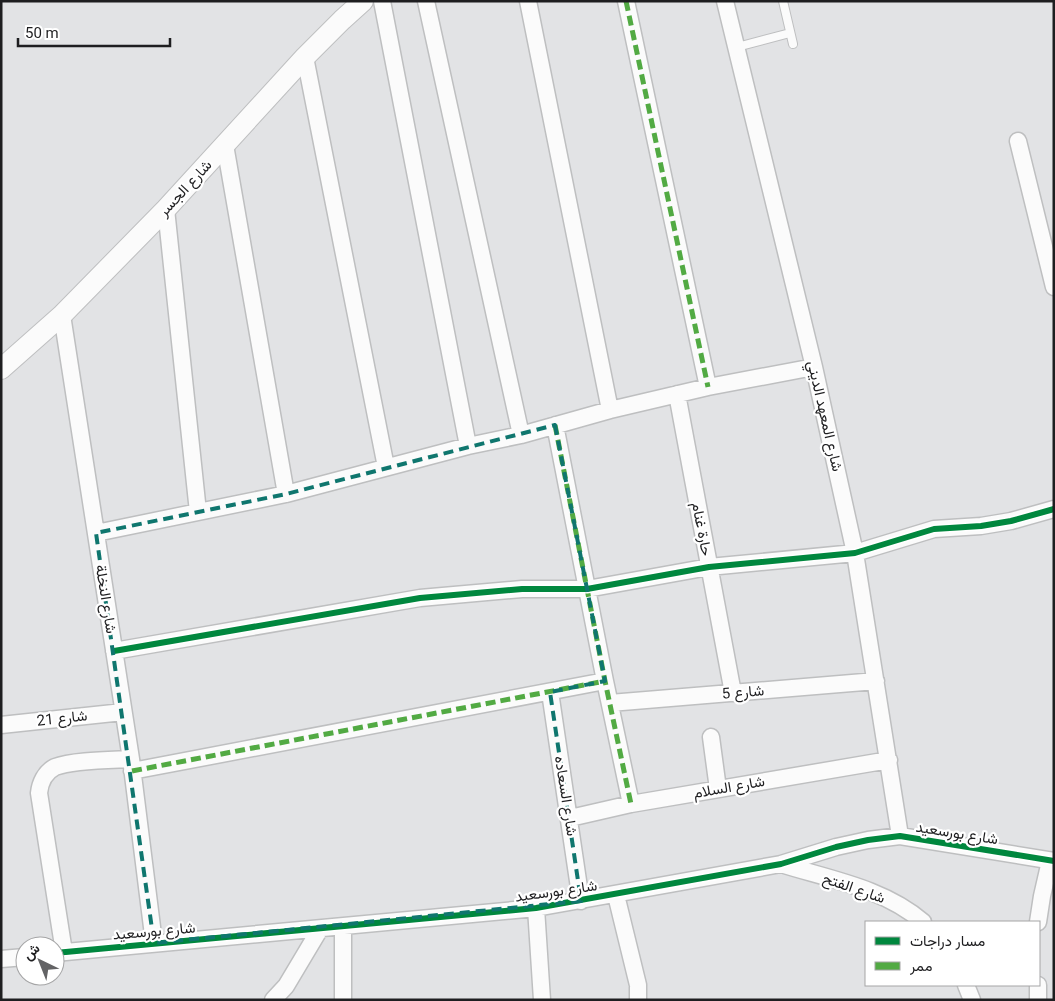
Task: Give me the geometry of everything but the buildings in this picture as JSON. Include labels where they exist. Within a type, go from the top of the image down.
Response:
[{"type":"street","name":"شارع الجسر","points":[[1,369],[62,315],[166,209],[305,57],[363,1]]},
{"type":"street","points":[[382,1],[468,446]]},
{"type":"street","points":[[426,1],[521,435]]},
{"type":"street","points":[[528,1],[610,410]]},
{"type":"street","points":[[626,1],[708,387]]},
{"type":"street","name":"شارع المعهد الديني","points":[[725,1],[814,367],[856,553],[900,836]]},
{"type":"street","points":[[305,57],[386,468]]},
{"type":"street","points":[[1018,141],[1054,287]]},
{"type":"street","points":[[225,144],[286,494]]},
{"type":"street","points":[[166,209],[198,512]]},
{"type":"street","name":"شارع النخلة","points":[[62,315],[132,765],[154,943]]},
{"type":"street","points":[[96,533],[286,494],[468,446],[521,435],[610,410],[708,387],[814,367]]},
{"type":"street","name":"حارة غنام","points":[[677,394],[733,693]]},
{"type":"street","points":[[555,424],[631,804]]},
{"type":"street","points":[[114,651],[420,598],[522,589],[587,589],[709,568],[856,553],[926,531],[1011,521],[1054,508]]},
{"type":"street","points":[[58,936],[39,793],[40,785],[45,775],[55,768],[84,762],[132,765],[605,681]]},
{"type":"street","name":"شارع 5","points":[[610,704],[876,681]]},
{"type":"street","name":"شارع السعاده","points":[[550,692],[581,901]]},
{"type":"street","name":"شارع 21","points":[[1,725],[123,712]]},
{"type":"street","points":[[711,738],[718,789]]},
{"type":"street","name":"شارع السلام","points":[[570,818],[631,804],[889,760]]},
{"type":"street","name":"شارع بورسعيد","points":[[65,952],[536,908],[781,864],[836,847],[900,836],[1052,860]]},
{"type":"street","points":[[1038,921],[1048,896],[1052,860]]},
{"type":"street","name":"شارع الفتح","points":[[781,864],[874,893],[896,902],[922,921]]},
{"type":"street","points":[[616,895],[638,985],[638,1000]]},
{"type":"street","points":[[536,908],[542,1000]]},
{"type":"street","points":[[343,927],[348,999]]},
{"type":"street","points":[[273,1000],[286,986],[320,929]]},
{"type":"street","points":[[1,959],[15,958]]},
{"type":"street","points":[[966,986],[972,1000]]},
{"type":"street","points":[[1038,986],[1038,1000]]},
{"type":"lane","points":[[783,1],[793,44]]},
{"type":"lane","points":[[737,48],[790,33]]},
{"type":"highlighted area","points":[[555,425],[605,681],[550,692],[581,901],[154,943],[96,533],[286,494]]},
{"type":"marked path","points":[[626,1],[708,387]]},
{"type":"marked path","points":[[555,425],[631,804]]},
{"type":"marked path","points":[[132,771],[605,681]]},
{"type":"cycle path","points":[[114,651],[420,598],[522,589],[587,589],[709,567],[855,553],[934,529],[981,526],[1011,521],[1054,509]]},
{"type":"cycle path","points":[[65,952],[536,908],[781,864],[836,847],[900,836],[1054,861]]}]
